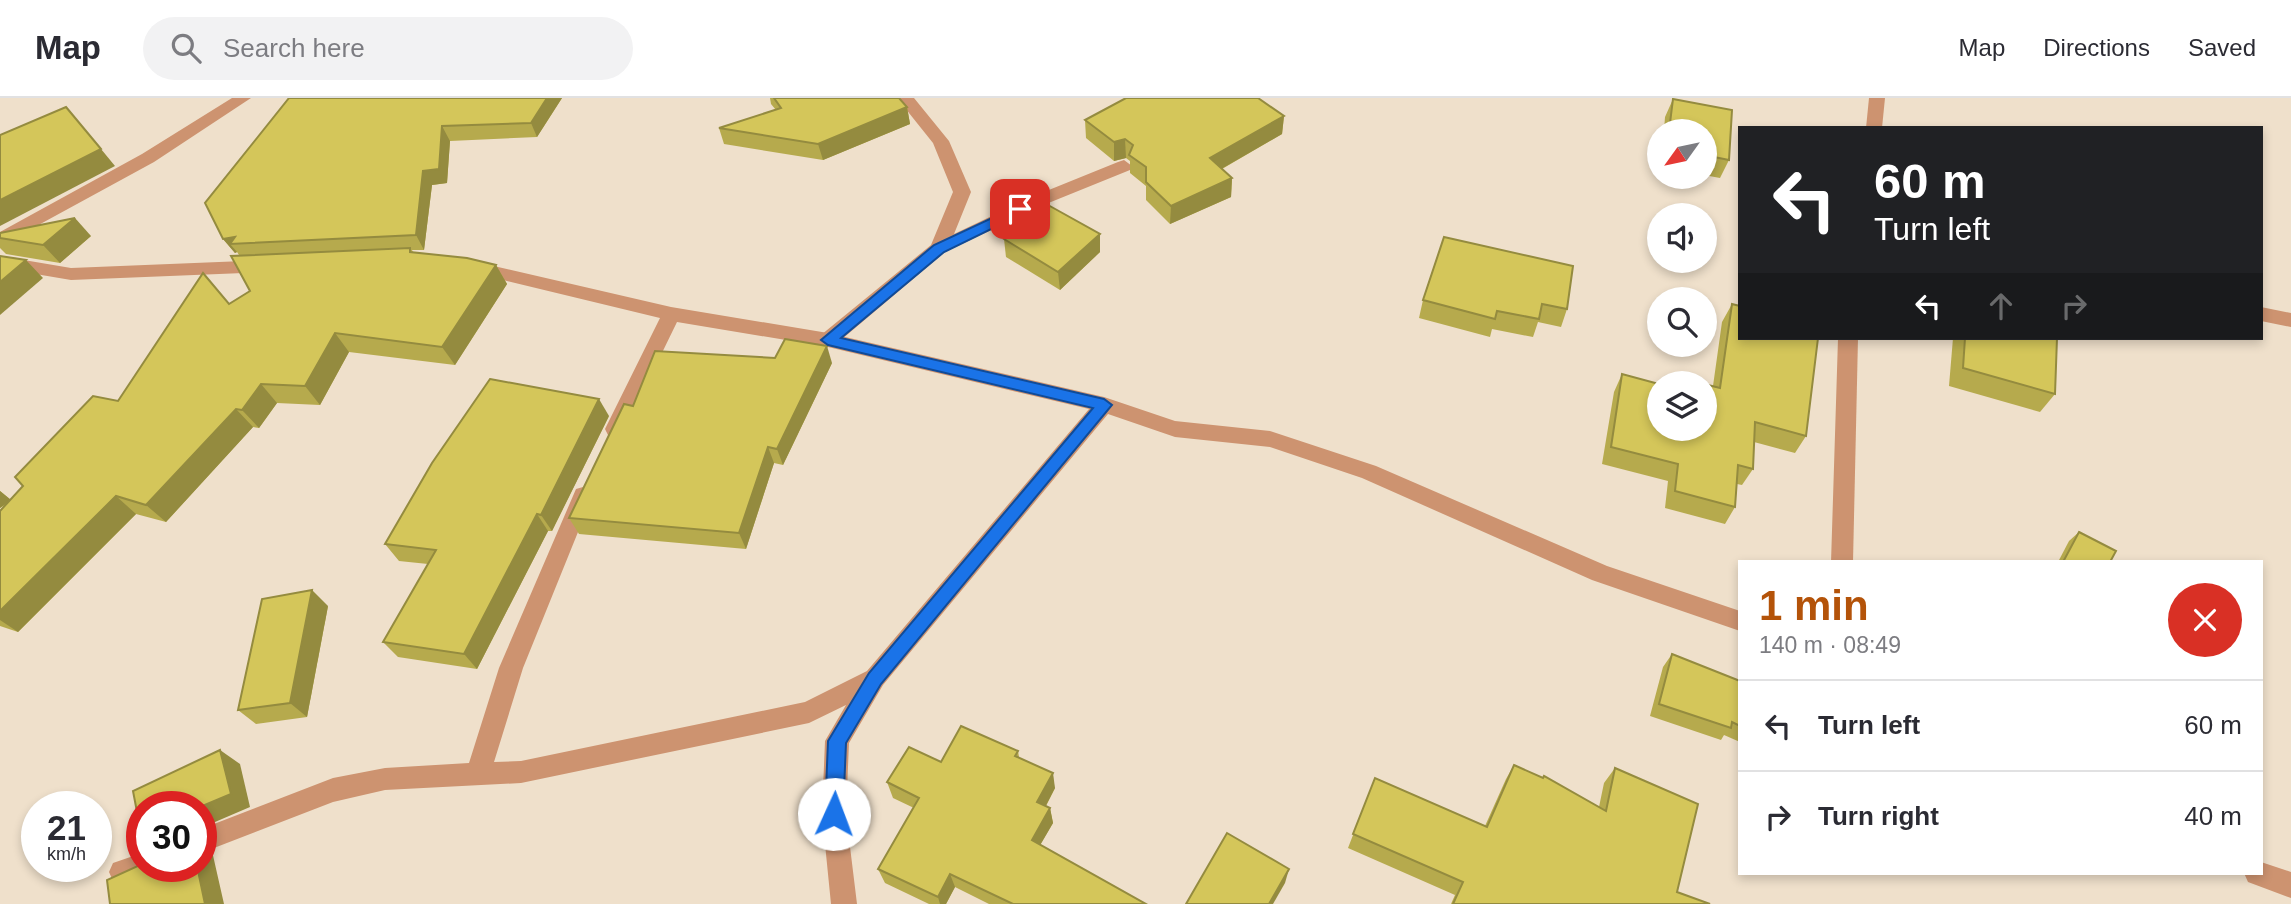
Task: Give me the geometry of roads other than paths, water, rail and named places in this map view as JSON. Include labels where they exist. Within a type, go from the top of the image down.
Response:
[{"type":"street","points":[[0,240],[148,159],[243,98]]},
{"type":"street","points":[[905,98],[941,141],[962,192],[939,248]]},
{"type":"street","points":[[1874,126],[1877,98]]},
{"type":"street","points":[[828,340],[939,248],[1040,200],[1124,166]]},
{"type":"street","points":[[449,261],[671,314],[828,340],[1104,405],[1175,429],[1270,439],[1369,472],[1600,573],[1738,620]]},
{"type":"street","points":[[0,262],[71,274],[287,265]]},
{"type":"street","points":[[607,446],[671,314]]},
{"type":"street","points":[[2263,314],[2291,320]]},
{"type":"street","points":[[1842,560],[1848,340]]},
{"type":"street","points":[[844,904],[834,814],[837,741],[875,678],[1104,405]]},
{"type":"street","points":[[478,774],[511,668],[590,479]]},
{"type":"street","points":[[217,835],[333,790],[386,779],[521,772],[809,712],[875,678]]},
{"type":"street","points":[[2263,875],[2291,885]]}]
